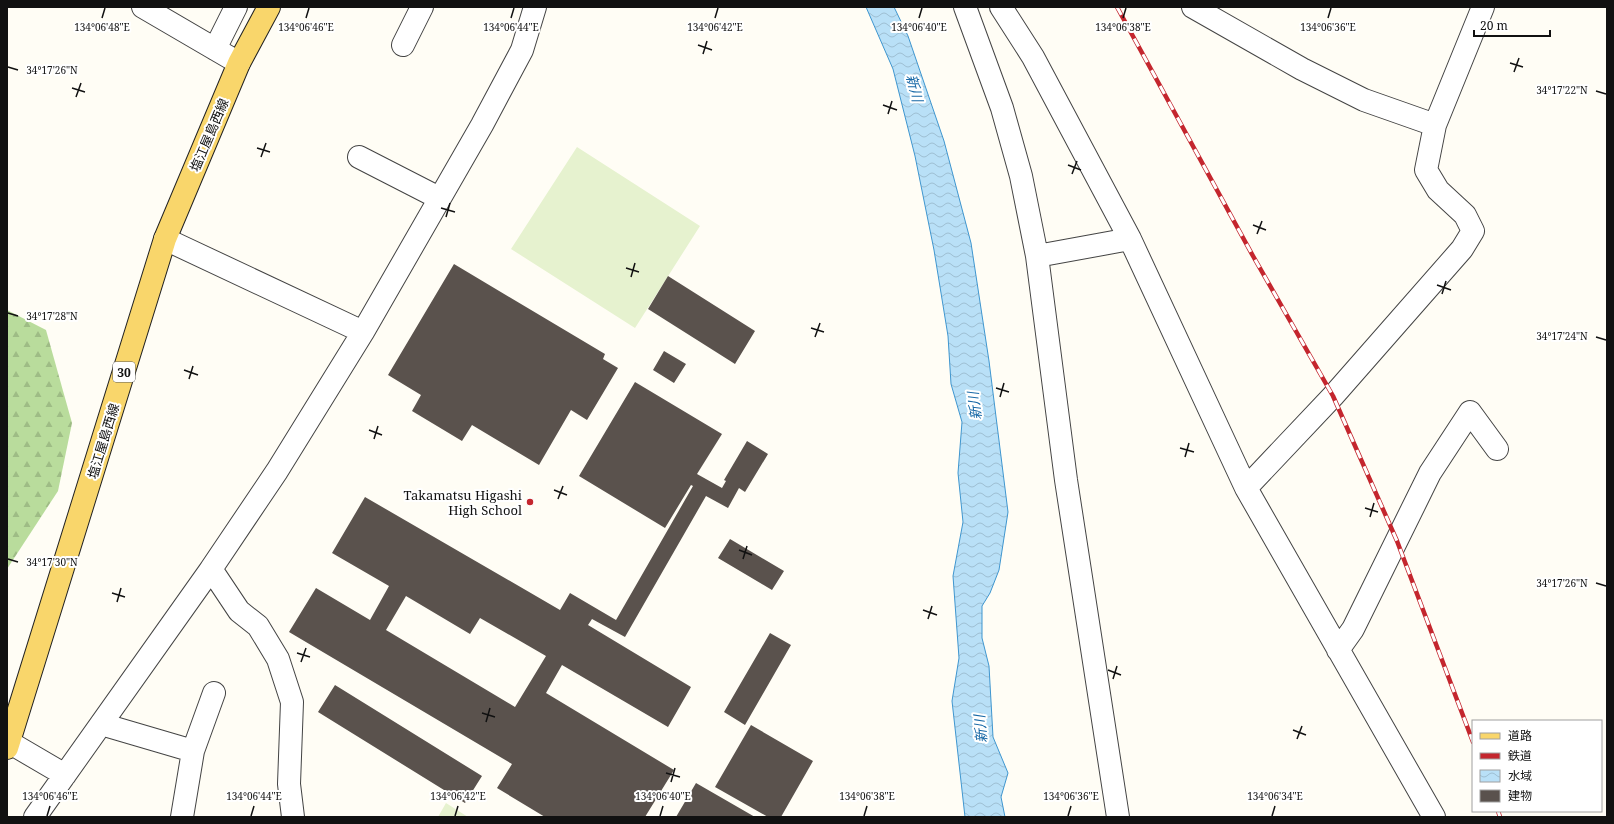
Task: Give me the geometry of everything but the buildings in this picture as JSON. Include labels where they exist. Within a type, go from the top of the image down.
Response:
[{"type":"main road","name":"塩江屋島西線","points":[[8,744],[166,239],[239,63],[269,7]]},
{"type":"street","points":[[143,7],[239,63]]},
{"type":"street","points":[[215,49],[236,7]]},
{"type":"street","points":[[403,45],[422,7]]},
{"type":"street","points":[[38,816],[65,775],[211,569],[277,471],[363,332],[482,125],[522,50],[535,7]]},
{"type":"street","points":[[965,7],[1002,108],[1021,176],[1037,256],[1066,480],[1118,817]]},
{"type":"street","points":[[1001,7],[1033,57],[1130,239],[1246,488],[1434,817]]},
{"type":"street","points":[[1193,7],[1302,70],[1364,100],[1435,125]]},
{"type":"street","points":[[1246,488],[1333,396],[1462,249],[1473,231],[1465,215],[1438,190],[1426,170],[1435,125],[1483,7]]},
{"type":"street","points":[[359,157],[439,198]]},
{"type":"street","points":[[166,239],[363,332]]},
{"type":"street","points":[[1037,256],[1130,239]]},
{"type":"street","points":[[1338,650],[1354,629],[1430,473],[1470,412],[1497,448]]},
{"type":"street","points":[[211,569],[238,611],[258,626],[280,666],[292,702],[289,784],[293,817]]},
{"type":"street","points":[[182,817],[193,751],[214,693]]},
{"type":"street","points":[[101,724],[193,751]]},
{"type":"street","points":[[8,744],[65,775]]},
{"type":"green space","points":[[577,147],[700,226],[635,328],[511,249]]},
{"type":"green space","points":[[7,310],[46,330],[72,423],[58,491],[7,569]]},
{"type":"green space","points":[[446,803],[468,817],[438,817]]},
{"type":"water","name":"新川","points":[[866,7],[894,7],[908,36],[944,141],[971,243],[989,361],[1008,512],[999,570],[990,593],[982,606],[982,638],[989,666],[993,737],[1008,773],[1001,797],[1005,817],[965,817],[952,701],[959,658],[953,576],[963,522],[958,473],[962,422],[951,384],[948,336],[934,250],[915,156],[893,69]]},
{"type":"railway","points":[[1117,7],[1253,256],[1333,396],[1397,541],[1472,739]]},
{"type":"railway","points":[[1498,812],[1500,817]]},
{"type":"place","name":"Takamatsu Higashi High School","points":[[530,502]]}]
